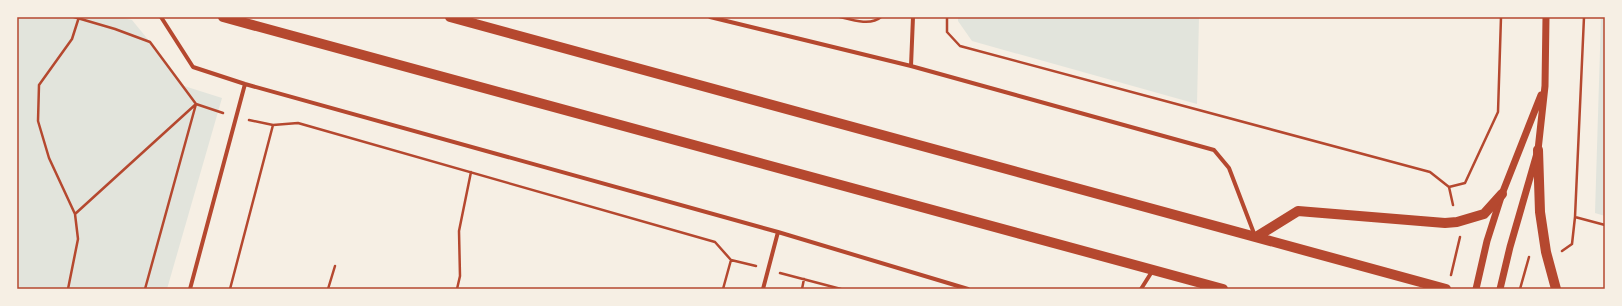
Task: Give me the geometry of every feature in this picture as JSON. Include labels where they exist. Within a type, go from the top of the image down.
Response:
[{"type":"main road","points":[[223,17],[1223,289]]},
{"type":"main road","points":[[450,17],[1256,238],[1448,286]]},
{"type":"main road","points":[[1538,150],[1540,212],[1546,252],[1556,289]]},
{"type":"main road","points":[[1256,238],[1298,211],[1457,222],[1484,214],[1502,194]]},
{"type":"street","points":[[161,17],[193,67],[245,84],[778,232],[968,289]]},
{"type":"street","points":[[242,17],[252,25]]},
{"type":"street","points":[[710,17],[910,66],[1214,150],[1229,168],[1256,238]]},
{"type":"street","points":[[910,66],[912,17]]},
{"type":"street","points":[[1500,289],[1510,247],[1538,150],[1545,86],[1546,17]]},
{"type":"street","points":[[190,289],[245,84]]},
{"type":"street","points":[[1476,289],[1487,241],[1502,194],[1545,86]]},
{"type":"street","points":[[762,289],[778,232]]},
{"type":"street","points":[[1141,289],[1153,270]]},
{"type":"path","points":[[74,17],[115,29],[150,42],[196,104]]},
{"type":"path","points":[[68,289],[78,238],[75,214],[50,158],[38,121],[39,85],[72,38],[79,17]]},
{"type":"path","points":[[840,17],[859,22],[877,20],[881,17]]},
{"type":"path","points":[[947,17],[947,32],[960,46],[1430,172],[1449,187],[1464,183],[1498,112],[1501,17]]},
{"type":"path","points":[[1563,251],[1572,244],[1575,217],[1584,17]]},
{"type":"path","points":[[75,214],[196,104]]},
{"type":"path","points":[[145,289],[196,104]]},
{"type":"path","points":[[230,289],[273,125],[298,124],[716,242],[731,260],[841,289]]},
{"type":"path","points":[[457,289],[460,276],[459,231],[470,172]]},
{"type":"path","points":[[1575,217],[1605,225]]},
{"type":"path","points":[[1448,286],[1461,234]]},
{"type":"path","points":[[1520,289],[1530,254]]},
{"type":"path","points":[[723,289],[731,260]]},
{"type":"path","points":[[328,289],[335,266]]},
{"type":"path","points":[[802,289],[804,279]]},
{"type":"shaded area","points":[[17,17],[118,17],[132,20],[181,85],[222,98],[167,289],[17,289]]},
{"type":"shaded area","points":[[958,17],[1199,17],[1197,104],[972,41],[958,21]]},
{"type":"shaded area","points":[[1601,17],[1605,17],[1605,216],[1595,213]]}]
